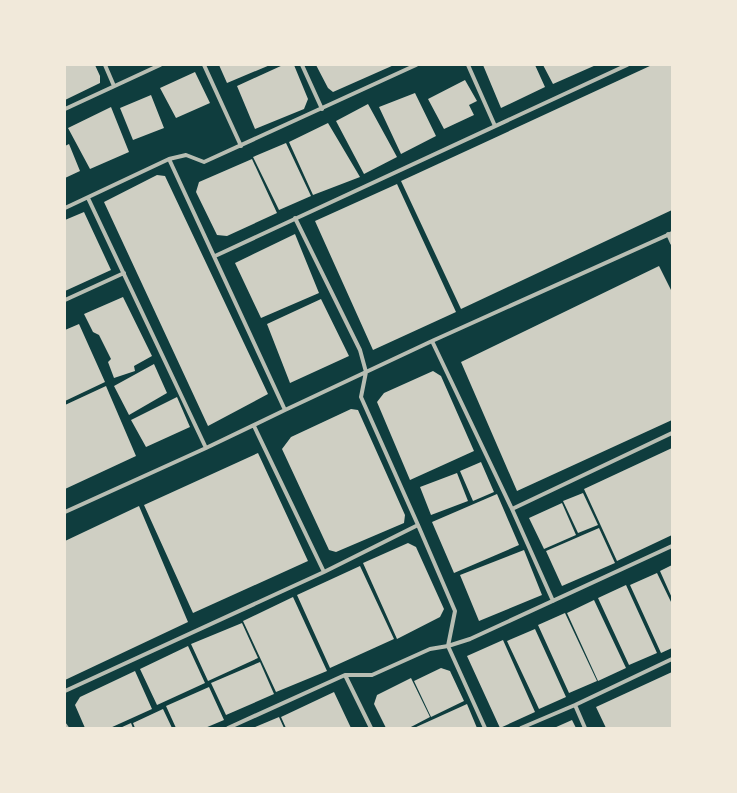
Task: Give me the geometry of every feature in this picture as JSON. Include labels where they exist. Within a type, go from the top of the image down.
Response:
[{"type":"street","points":[[105,65],[114,86]]},
{"type":"street","points":[[65,109],[160,65]]},
{"type":"street","points":[[204,65],[241,146]]},
{"type":"street","points":[[302,65],[322,109]]},
{"type":"street","points":[[65,208],[169,159],[186,155],[204,162],[416,65]]},
{"type":"street","points":[[468,65],[495,126]]},
{"type":"street","points":[[214,256],[627,65]]},
{"type":"street","points":[[169,159],[285,410]]},
{"type":"street","points":[[88,198],[206,448]]},
{"type":"street","points":[[295,218],[360,350],[366,372],[361,397],[455,612],[448,646],[486,728]]},
{"type":"street","points":[[65,512],[254,426],[432,341],[670,234],[672,243]]},
{"type":"street","points":[[65,300],[124,273]]},
{"type":"street","points":[[432,341],[512,509],[553,601]]},
{"type":"street","points":[[254,426],[324,572]]},
{"type":"street","points":[[512,509],[672,433]]},
{"type":"street","points":[[65,691],[324,572],[418,525]]},
{"type":"street","points":[[228,728],[345,675],[372,675],[430,649],[448,646],[470,639],[672,546]]},
{"type":"street","points":[[521,728],[575,705],[672,659]]},
{"type":"street","points":[[345,675],[371,728]]},
{"type":"street","points":[[575,705],[585,728]]},
{"type":"street","points":[[65,724],[67,728]]},
{"type":"building","points":[[65,65],[95,65],[100,76],[100,83],[65,100]]},
{"type":"building","points":[[219,65],[270,65],[227,83]]},
{"type":"building","points":[[283,65],[294,65],[308,99],[304,109],[255,129],[237,86]]},
{"type":"building","points":[[316,65],[394,65],[333,92],[328,88]]},
{"type":"building","points":[[483,65],[535,65],[545,87],[501,108]]},
{"type":"building","points":[[543,65],[596,65],[553,84]]},
{"type":"building","points":[[652,65],[672,65],[672,210],[461,309],[401,181]]},
{"type":"building","points":[[195,72],[210,103],[176,118],[160,88]]},
{"type":"building","points":[[465,80],[477,101],[469,105],[474,115],[444,129],[428,99]]},
{"type":"building","points":[[415,93],[436,136],[401,154],[379,107]]},
{"type":"building","points":[[151,95],[164,128],[133,140],[120,108]]},
{"type":"building","points":[[368,104],[397,157],[364,174],[336,121]]},
{"type":"building","points":[[111,107],[129,152],[90,169],[68,128]]},
{"type":"building","points":[[328,123],[360,177],[313,195],[289,142]]},
{"type":"building","points":[[286,143],[311,196],[279,210],[253,157]]},
{"type":"building","points":[[69,144],[80,171],[65,178],[65,146]]},
{"type":"building","points":[[252,159],[277,213],[227,236],[217,235],[196,192],[199,182]]},
{"type":"building","points":[[157,175],[165,176],[268,394],[208,426],[104,202]]},
{"type":"building","points":[[397,184],[456,312],[373,350],[315,221]]},
{"type":"building","points":[[84,212],[111,270],[65,291],[65,220]]},
{"type":"building","points":[[295,234],[319,293],[261,318],[235,263]]},
{"type":"building","points":[[659,266],[672,292],[672,420],[517,491],[461,362]]},
{"type":"building","points":[[123,297],[152,356],[134,366],[135,371],[114,378],[108,362],[111,359],[99,335],[93,332],[84,314]]},
{"type":"building","points":[[321,299],[349,356],[290,383],[267,324]]},
{"type":"building","points":[[79,324],[105,382],[65,401],[65,330]]},
{"type":"building","points":[[154,364],[167,393],[129,415],[114,386]]},
{"type":"building","points":[[433,371],[441,376],[474,451],[410,480],[377,402],[384,393]]},
{"type":"building","points":[[106,386],[136,456],[65,489],[65,405]]},
{"type":"building","points":[[177,397],[190,427],[146,447],[131,420]]},
{"type":"building","points":[[351,409],[358,410],[405,515],[404,523],[336,552],[329,550],[282,449],[291,437]]},
{"type":"building","points":[[672,448],[672,535],[617,561],[584,489]]},
{"type":"building","points":[[258,453],[308,561],[193,613],[144,505]]},
{"type":"building","points":[[481,462],[494,492],[473,501],[460,471]]},
{"type":"building","points":[[457,473],[468,501],[431,515],[420,487]]},
{"type":"building","points":[[583,493],[598,525],[578,533],[563,501]]},
{"type":"building","points":[[497,494],[519,545],[454,573],[432,522]]},
{"type":"building","points":[[562,503],[576,535],[544,549],[529,518]]},
{"type":"building","points":[[139,506],[188,622],[65,680],[65,541]]},
{"type":"building","points":[[599,528],[615,563],[562,586],[546,551]]},
{"type":"building","points":[[408,543],[416,547],[444,609],[440,617],[397,639],[363,563]]},
{"type":"building","points":[[524,550],[542,595],[479,621],[460,575]]},
{"type":"building","points":[[672,565],[672,598],[660,571]]},
{"type":"building","points":[[360,566],[394,639],[330,668],[297,595]]},
{"type":"building","points":[[657,573],[672,604],[672,648],[661,653],[630,585]]},
{"type":"building","points":[[626,585],[657,653],[629,665],[598,598]]},
{"type":"building","points":[[293,597],[327,671],[276,692],[243,621]]},
{"type":"building","points":[[594,600],[626,668],[598,681],[567,613]]},
{"type":"building","points":[[565,613],[597,681],[569,693],[538,625]]},
{"type":"building","points":[[242,623],[258,658],[208,681],[191,644]]},
{"type":"building","points":[[535,629],[566,697],[539,709],[507,641]]},
{"type":"building","points":[[503,640],[535,712],[500,728],[467,656]]},
{"type":"building","points":[[188,646],[205,683],[157,705],[140,669]]},
{"type":"building","points":[[260,662],[274,694],[226,715],[211,683]]},
{"type":"building","points":[[441,668],[450,671],[464,701],[431,717],[414,681]]},
{"type":"building","points":[[135,671],[152,709],[110,728],[85,728],[75,705],[80,697]]},
{"type":"building","points":[[672,672],[672,728],[606,728],[596,707]]},
{"type":"building","points":[[411,678],[430,717],[409,728],[386,728],[374,704],[377,695]]},
{"type":"building","points":[[209,687],[224,720],[205,728],[176,728],[166,706]]},
{"type":"building","points":[[334,692],[351,728],[286,728],[281,717]]},
{"type":"building","points":[[467,704],[477,728],[414,728]]},
{"type":"building","points":[[163,709],[172,728],[135,728],[133,723]]},
{"type":"building","points":[[279,717],[284,728],[253,728]]},
{"type":"building","points":[[572,720],[576,728],[554,728]]},
{"type":"building","points":[[131,723],[133,728],[120,728]]}]
